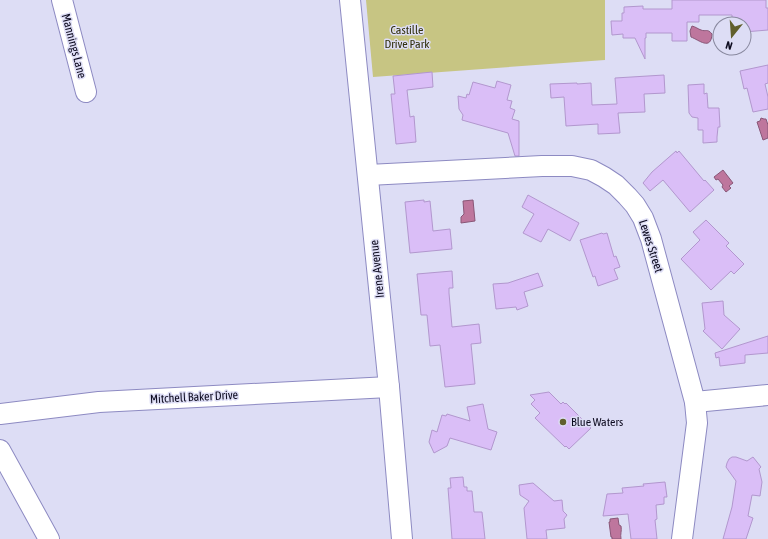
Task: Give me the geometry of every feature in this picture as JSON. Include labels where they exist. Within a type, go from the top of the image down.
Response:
[{"type":"street","name":"Mannings Lane","points":[[62,0],[86,92]]},
{"type":"street","name":"Irene Avenue","points":[[350,0],[389,387],[402,539]]},
{"type":"street","name":"Lewes Street","points":[[368,175],[542,166],[572,166],[591,170],[604,176],[635,205],[643,218],[651,239],[695,402],[697,423],[682,539]]},
{"type":"street","name":"Mitchell Baker Drive","points":[[0,414],[99,402],[389,387]]},
{"type":"street","points":[[695,402],[768,395]]},
{"type":"street","points":[[0,450],[50,539]]},
{"type":"green space","name":"Castille Drive Park","points":[[366,0],[605,0],[605,60],[373,77]]},
{"type":"shaded area","points":[[692,26],[708,31],[712,34],[711,39],[709,42],[704,43],[691,37],[690,31]]},
{"type":"shaded area","points":[[761,118],[766,119],[768,125],[768,138],[763,140],[757,122],[760,121]]},
{"type":"shaded area","points":[[723,170],[733,183],[729,186],[731,188],[726,192],[722,187],[723,185],[714,177]]},
{"type":"shaded area","points":[[473,200],[475,221],[461,223],[461,217],[464,214],[463,201]]},
{"type":"shaded area","points":[[618,518],[619,525],[621,526],[621,539],[612,539],[609,522],[610,519]]},
{"type":"building","points":[[672,0],[766,0],[766,8],[768,8],[768,30],[752,31],[752,16],[699,15],[699,22],[687,22],[687,41],[672,41],[672,33],[646,33],[645,59],[635,38],[623,38],[623,34],[612,35],[611,21],[622,21],[624,7],[643,6],[643,9],[672,9]]},
{"type":"building","points":[[768,65],[768,83],[765,84],[768,97],[768,109],[753,112],[747,88],[744,89],[740,71]]},
{"type":"building","points":[[432,72],[433,87],[407,90],[410,117],[414,116],[416,142],[396,144],[391,94],[395,94],[393,76]]},
{"type":"building","points":[[664,75],[665,93],[644,94],[645,112],[618,113],[620,133],[598,134],[598,124],[566,126],[564,97],[551,98],[550,84],[591,83],[592,105],[617,104],[615,78]]},
{"type":"building","points":[[497,81],[511,85],[507,100],[512,101],[510,108],[515,110],[512,119],[519,121],[519,156],[515,156],[508,133],[462,120],[463,115],[459,109],[458,96],[466,98],[467,94],[469,95],[473,82],[495,88]]},
{"type":"building","points":[[704,84],[704,94],[707,93],[708,108],[719,108],[720,127],[718,127],[717,142],[703,143],[703,130],[698,130],[698,118],[692,117],[689,113],[688,85]]},
{"type":"building","points":[[676,151],[677,153],[679,151],[704,181],[705,180],[714,190],[690,212],[663,180],[650,191],[643,183],[652,172]]},
{"type":"building","points":[[528,195],[579,223],[570,241],[548,229],[541,242],[523,233],[534,214],[522,207]]},
{"type":"building","points":[[424,200],[424,202],[430,201],[433,231],[450,229],[452,249],[410,253],[405,202]]},
{"type":"building","points":[[706,220],[729,243],[726,246],[744,264],[734,274],[731,271],[711,290],[681,259],[700,240],[693,232]]},
{"type":"building","points":[[602,233],[607,233],[614,257],[616,256],[620,267],[614,269],[618,279],[598,286],[595,276],[593,277],[580,240]]},
{"type":"building","points":[[452,271],[453,288],[449,288],[449,293],[452,327],[479,324],[481,343],[471,344],[475,384],[445,387],[440,345],[430,346],[427,315],[421,315],[417,274]]},
{"type":"building","points":[[538,273],[543,286],[524,292],[528,306],[517,310],[516,307],[496,309],[493,284],[508,283]]},
{"type":"building","points":[[723,301],[724,315],[740,329],[722,349],[703,331],[705,329],[702,303]]},
{"type":"building","points":[[768,336],[768,353],[745,355],[745,363],[720,366],[719,357],[716,358],[715,353]]},
{"type":"building","name":"Blue Waters","points":[[549,392],[561,404],[563,402],[565,404],[566,403],[591,428],[569,449],[566,446],[565,447],[535,418],[540,413],[531,404],[535,400],[530,395]]},
{"type":"building","points":[[483,404],[488,429],[497,432],[491,450],[450,438],[447,446],[434,453],[429,442],[432,430],[437,432],[442,415],[446,416],[447,414],[470,421],[467,407]]},
{"type":"building","points":[[732,457],[747,461],[753,457],[761,467],[759,469],[762,482],[760,496],[752,495],[748,516],[753,518],[746,539],[723,539],[732,507],[736,481],[726,467],[729,459]]},
{"type":"building","points":[[463,477],[464,487],[467,487],[467,491],[472,491],[474,512],[482,512],[485,539],[452,539],[448,488],[451,488],[450,478]]},
{"type":"building","points":[[665,482],[667,497],[664,497],[664,504],[656,505],[657,519],[655,520],[657,539],[631,539],[628,514],[603,516],[607,494],[623,493],[622,488]]},
{"type":"building","points":[[533,483],[554,501],[562,500],[563,511],[567,515],[564,519],[565,528],[546,530],[547,539],[527,539],[524,508],[529,501],[520,495],[519,485]]},
{"type":"place","name":"Blue Waters","points":[[563,422]]}]
